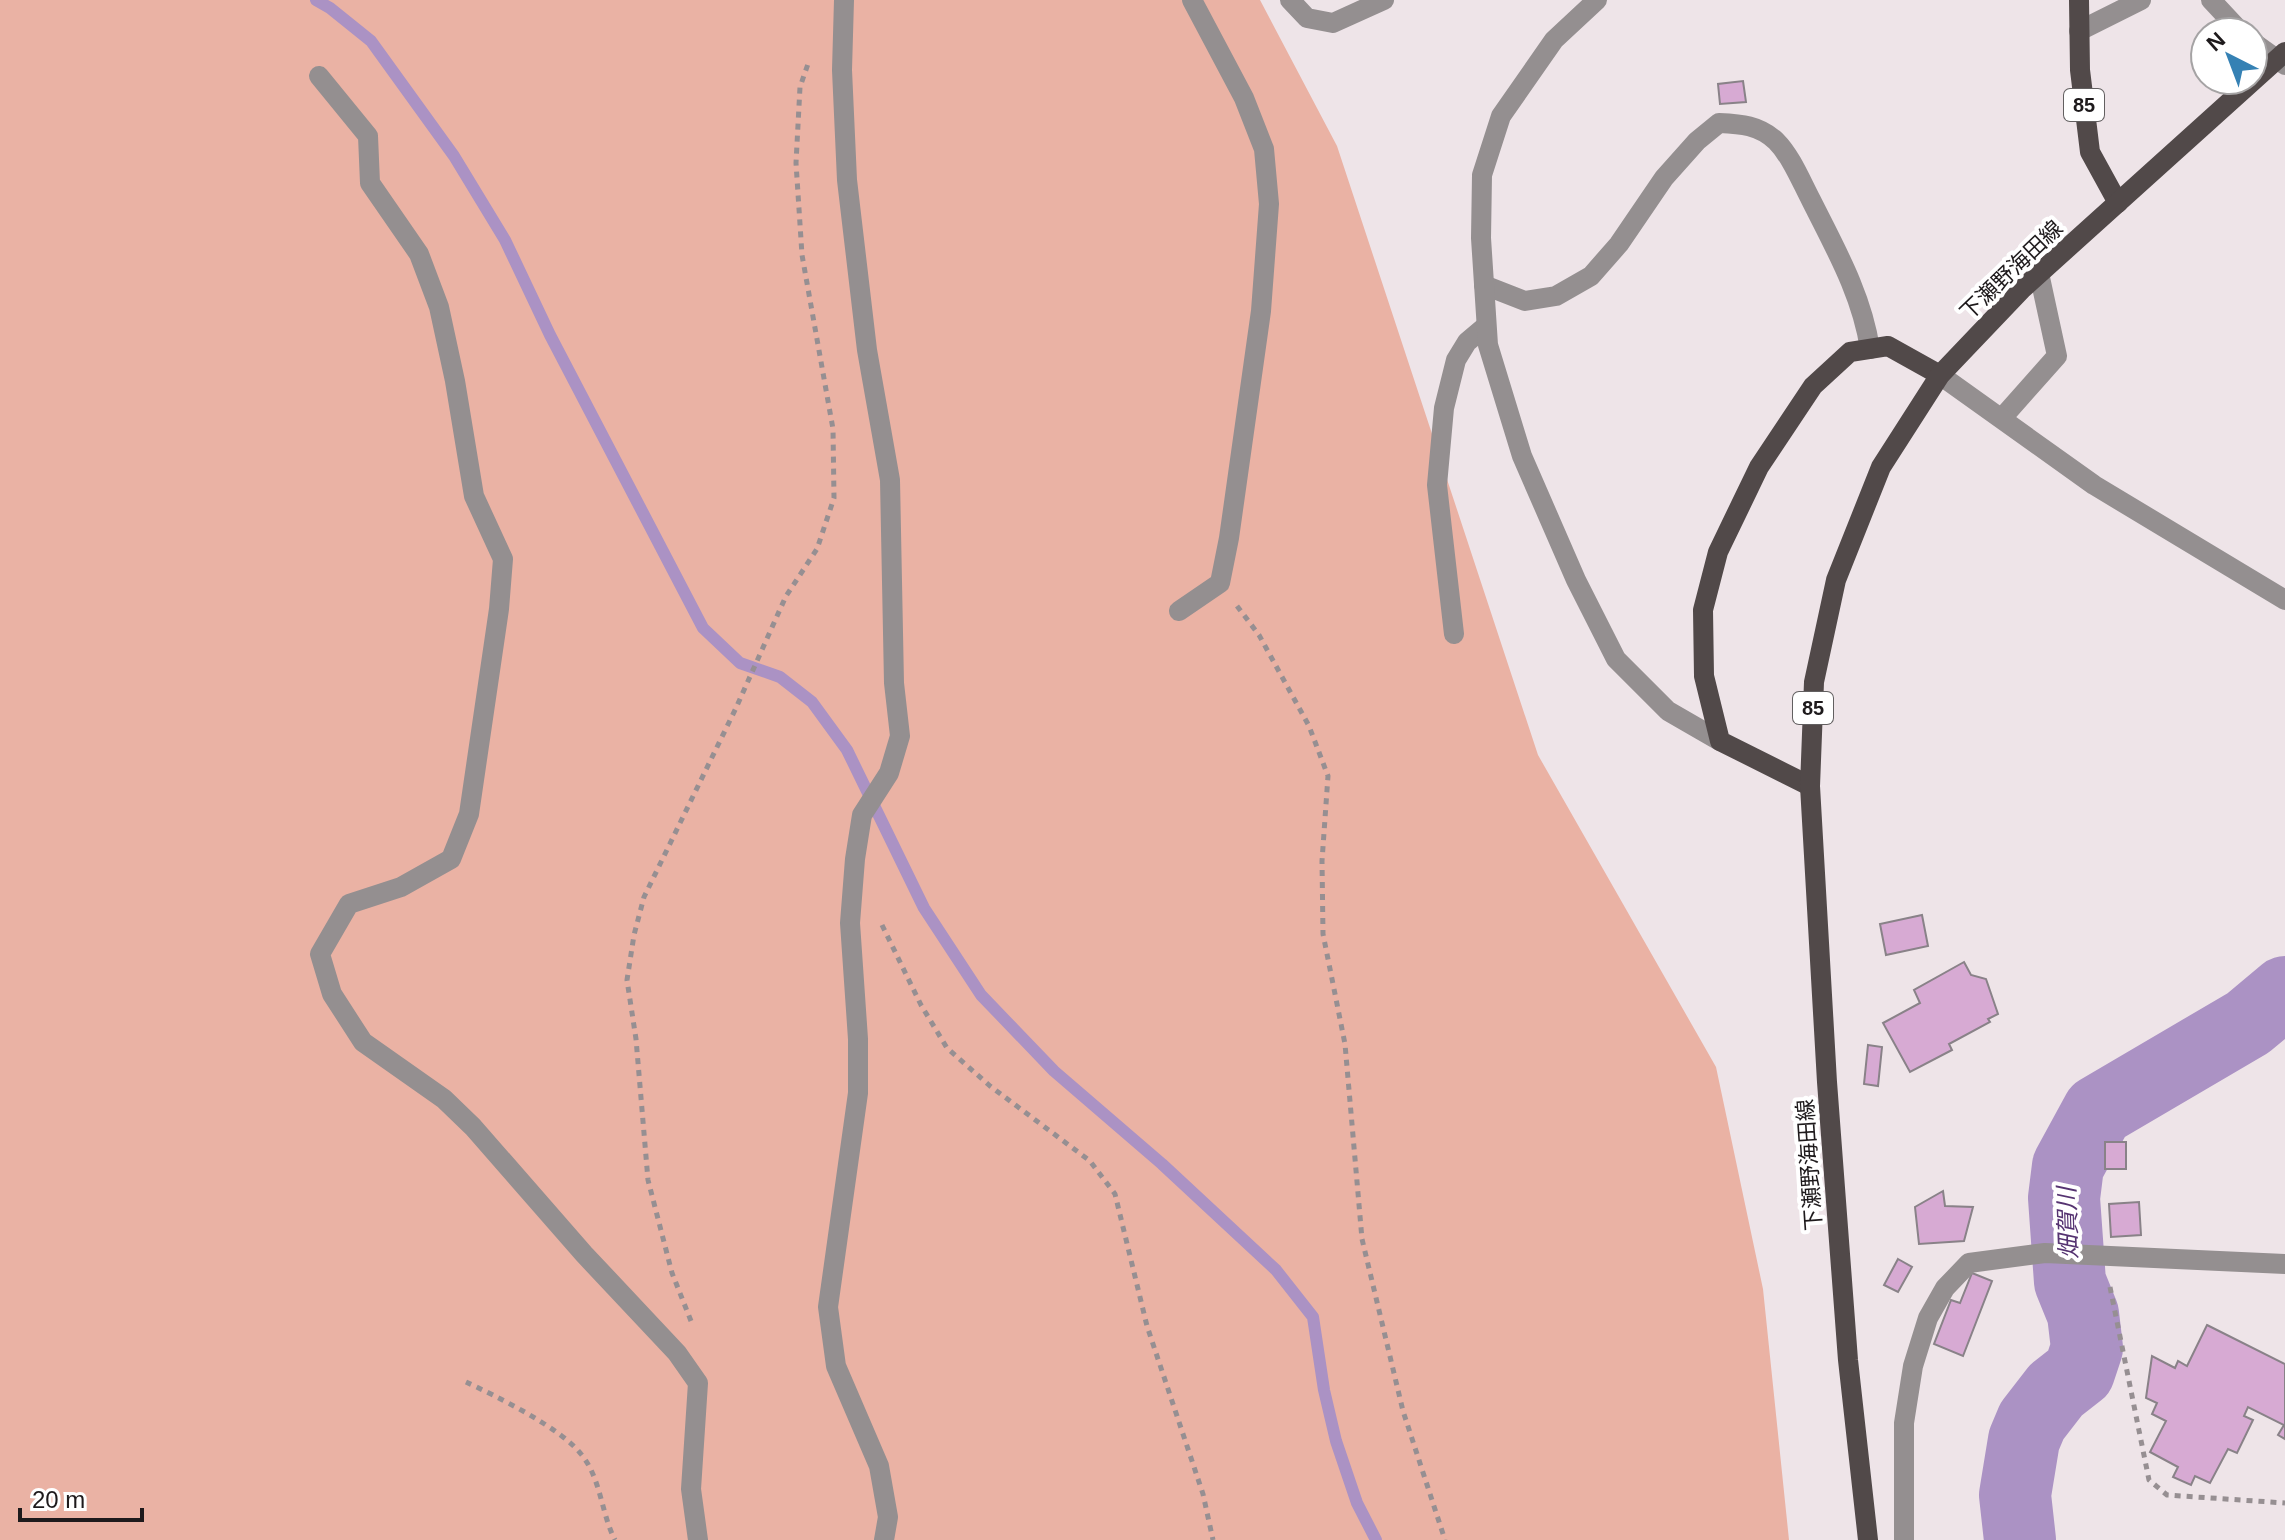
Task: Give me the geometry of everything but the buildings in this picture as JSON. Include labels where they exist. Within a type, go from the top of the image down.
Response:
[{"type":"main road","name":"85","points":[[2079,0],[2080,70],[2090,152],[2118,203]]},
{"type":"main road","name":"下瀬野海田線","points":[[1868,1540],[1844,1314],[1810,786],[1814,682],[1836,580],[1881,467],[1940,375],[2039,273],[2282,59]]},
{"type":"main road","points":[[1810,786],[1720,741],[1704,676],[1703,610],[1718,552],[1759,467],[1813,386],[1850,352],[1888,346],[1940,375]]},
{"type":"street","points":[[844,0],[842,70],[847,180],[867,350],[890,480],[894,683],[900,736],[889,773],[862,815],[853,884],[850,923],[858,1039],[858,1093],[828,1307],[836,1366],[879,1466],[888,1517],[884,1540]]},
{"type":"street","points":[[1179,611],[1220,583],[1261,311],[1269,204],[1264,149],[1244,98],[1192,0]]},
{"type":"street","points":[[1290,0],[1307,18],[1333,23],[1384,0]]},
{"type":"street","points":[[1597,0],[1554,40],[1501,116],[1482,175],[1488,345],[1522,456],[1576,580],[1616,659],[1668,711],[1720,741]]},
{"type":"street","points":[[2079,31],[2141,0]]},
{"type":"street","points":[[2211,0],[2226,16]]},
{"type":"street","points":[[319,76],[368,136],[370,183],[419,254],[439,307],[474,496],[503,559],[499,609],[469,814],[451,859],[401,887],[349,904],[320,954],[332,994],[363,1042],[444,1099],[473,1127],[584,1254],[677,1353],[698,1383],[691,1489],[698,1540]]},
{"type":"street","points":[[1484,285],[1525,301],[1556,296],[1591,276],[1619,244],[1664,178],[1697,141],[1719,123],[1749,124],[1776,141],[1798,174],[1849,275],[1866,322],[1870,349]]},
{"type":"street","points":[[2002,418],[2057,356],[2039,273]]},
{"type":"street","points":[[1454,634],[1437,485],[1444,408],[1456,360],[1467,342],[1486,326]]},
{"type":"street","points":[[1940,375],[2094,485],[2285,600]]},
{"type":"street","points":[[1904,1540],[1904,1423],[1913,1366],[1928,1318],[1945,1288],[1969,1263],[2045,1253],[2285,1264]]},
{"type":"path","points":[[691,1322],[672,1273],[648,1180],[636,1039],[627,980],[644,897],[736,708],[786,596],[817,549],[834,498],[833,429],[802,255],[796,163],[800,87],[814,48]]},
{"type":"path","points":[[1220,583],[1259,635],[1309,726],[1328,776],[1322,861],[1323,934],[1345,1044],[1362,1239],[1403,1411],[1445,1540]]},
{"type":"path","points":[[853,884],[876,910],[921,1005],[947,1048],[990,1086],[1090,1161],[1115,1194],[1147,1326],[1203,1494],[1213,1540]]},
{"type":"path","points":[[2102,1256],[2149,1480],[2167,1495],[2285,1503]]},
{"type":"path","points":[[466,1382],[524,1412],[581,1454],[598,1489],[615,1540]]},
{"type":"shaded area","points":[[0,0],[1260,0],[1337,146],[1538,755],[1716,1067],[1763,1289],[1789,1540],[0,1540]]},
{"type":"waterway","points":[[316,0],[371,41],[454,156],[505,240],[550,335],[703,628],[740,663],[780,677],[812,702],[847,750],[924,908],[981,995],[1054,1071],[1162,1164],[1276,1270],[1313,1317],[1324,1390],[1336,1441],[1357,1503],[1376,1540]]},
{"type":"waterway","name":"畑賀川","points":[[2020,1540],[2015,1495],[2024,1440],[2032,1421],[2056,1390],[2079,1372],[2087,1348],[2083,1314],[2070,1282],[2064,1198],[2068,1166],[2098,1111],[2248,1023],[2285,992]]}]
